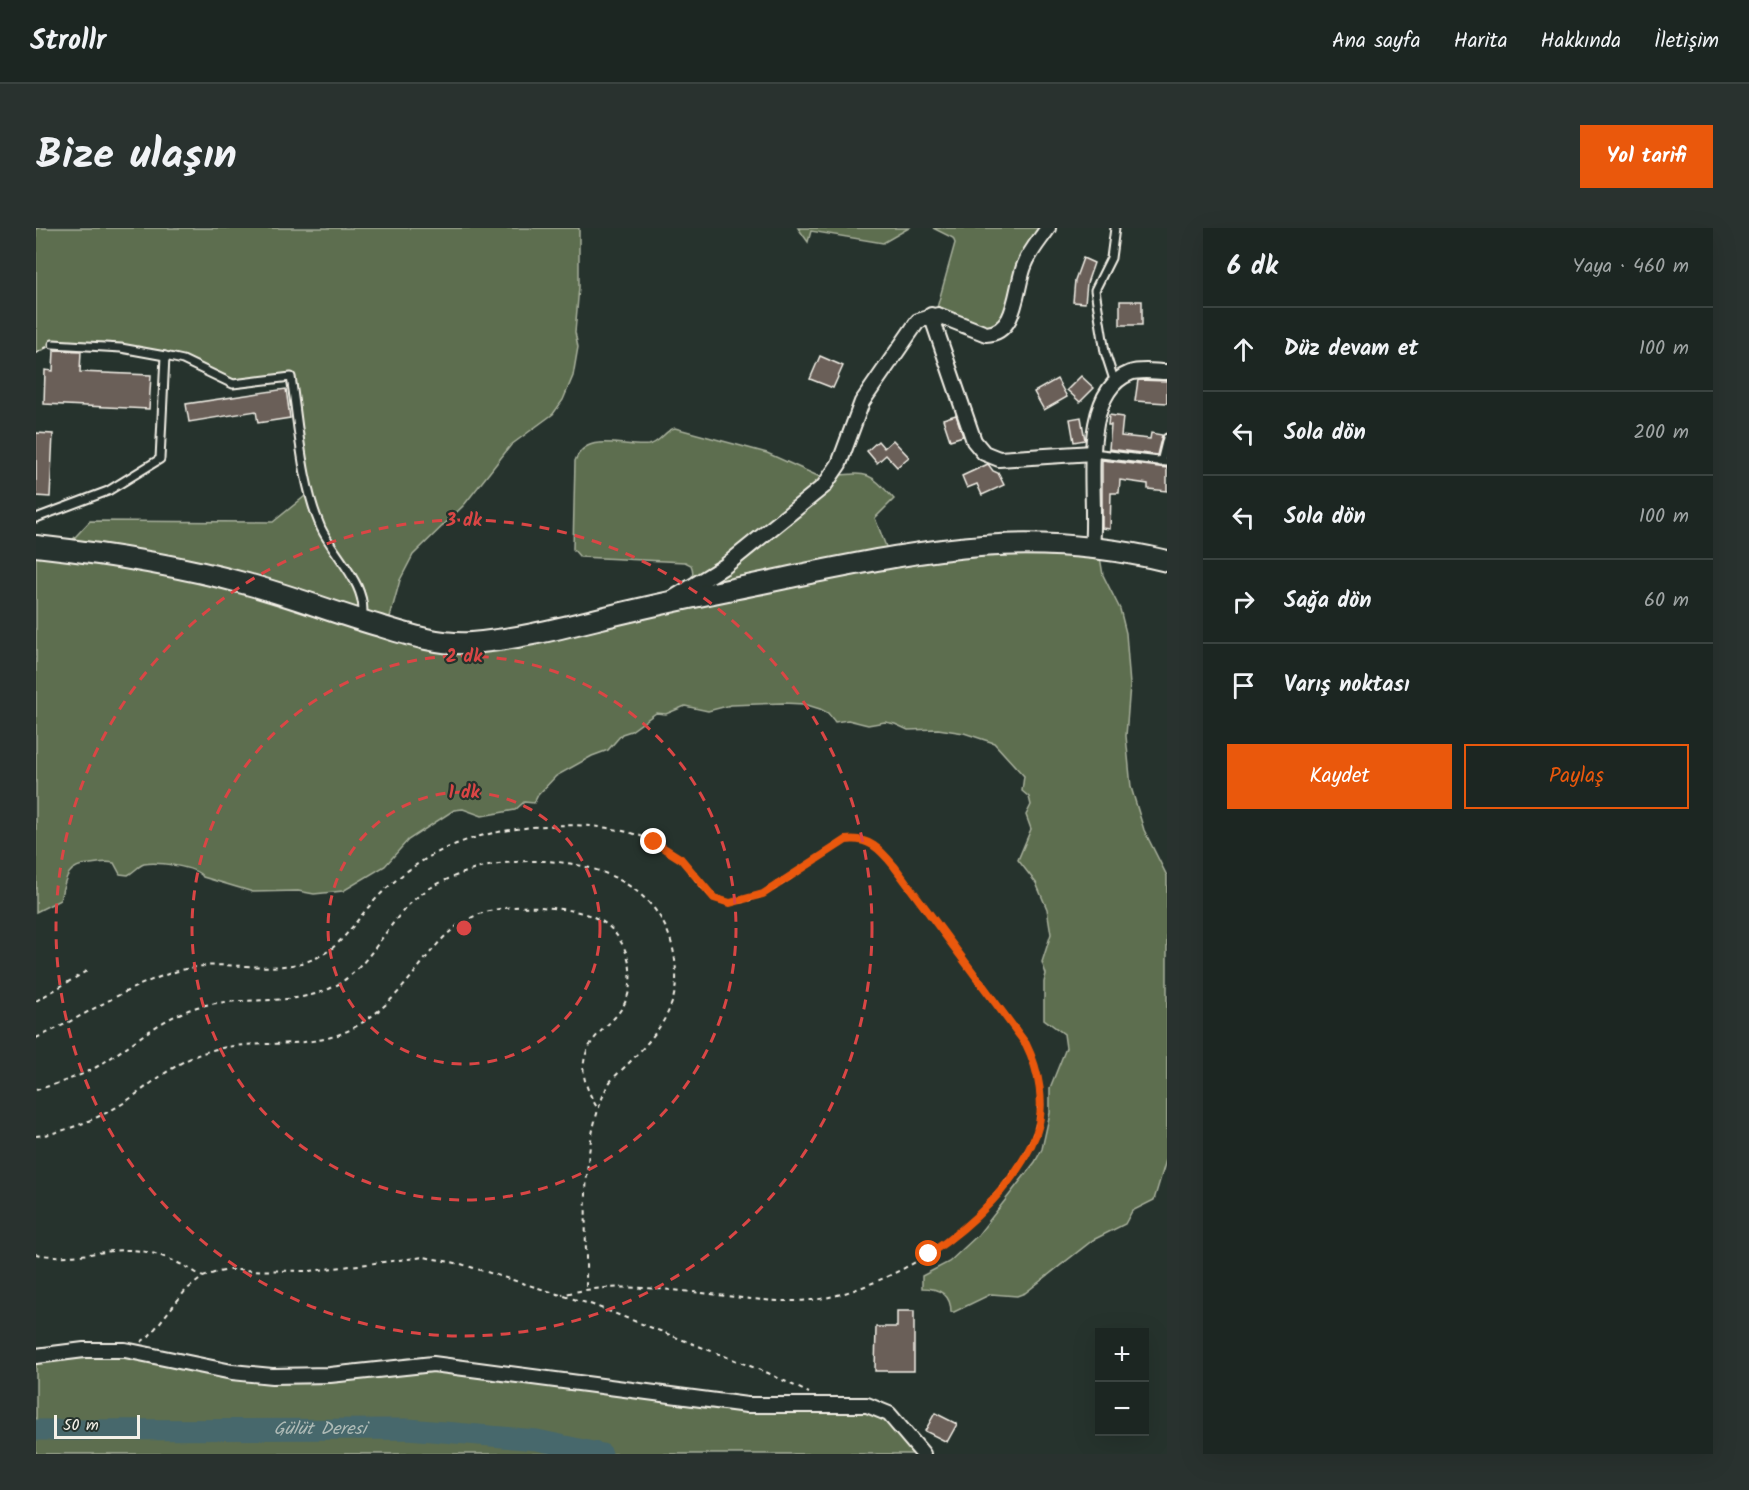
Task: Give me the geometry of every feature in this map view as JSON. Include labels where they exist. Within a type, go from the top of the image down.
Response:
[{"type":"street","points":[[665,603],[725,566],[824,486],[839,464],[862,402],[912,327],[932,315],[947,318],[986,334],[1001,329],[1010,318],[1025,263],[1048,228]]},
{"type":"street","points":[[932,315],[974,441],[984,453],[999,459],[1093,453]]},
{"type":"street","points":[[1092,546],[1093,453],[1100,409],[1115,383],[1130,373],[1167,372]]},
{"type":"street","points":[[36,546],[150,562],[246,584],[429,640],[471,643],[534,633],[665,603],[940,548],[1026,543],[1092,546],[1167,561]]},
{"type":"street","points":[[36,1356],[84,1350],[125,1350],[232,1372],[272,1376],[330,1375],[433,1364],[747,1405],[867,1405],[880,1408],[901,1425],[923,1454]]},
{"type":"lane","points":[[1115,228],[1111,258],[1095,290],[1105,352],[1115,383]]},
{"type":"lane","points":[[53,344],[122,348],[165,356],[183,360],[233,384],[291,377],[310,492],[325,534],[362,597],[361,620]]},
{"type":"lane","points":[[36,519],[108,491],[160,459],[165,356]]},
{"type":"lane","points":[[1093,453],[1164,462],[1167,438]]},
{"type":"path","points":[[36,1038],[161,975],[190,968],[290,965],[317,957],[336,946],[372,902],[408,868],[434,852],[469,839],[547,826],[580,826],[633,834],[671,851],[690,869],[714,898],[730,903],[763,894],[846,840],[856,839],[874,844],[894,866],[1026,1044],[1034,1060],[1038,1076],[1039,1119],[1036,1133],[1012,1174],[984,1208],[952,1238],[894,1272],[834,1296],[782,1301],[646,1288],[586,1288],[562,1295]]},
{"type":"path","points":[[36,1090],[87,1072],[146,1031],[173,1016],[197,1007],[233,1001],[294,999],[333,988],[359,967],[395,921],[421,895],[447,878],[506,862],[576,865],[602,872],[629,884],[644,894],[656,911],[673,951],[676,973],[674,996],[664,1022],[649,1042],[608,1085],[598,1110],[588,1180],[586,1288]]},
{"type":"path","points":[[36,1136],[106,1113],[126,1102],[171,1069],[209,1051],[252,1044],[298,1044],[353,1028],[392,999],[449,930],[467,919],[509,907],[540,907],[586,914],[603,922],[614,931],[624,947],[629,963],[631,984],[627,1002],[592,1043],[584,1062],[586,1086],[598,1110]]},
{"type":"path","points":[[36,1001],[90,969]]},
{"type":"path","points":[[36,1254],[73,1257],[140,1251],[172,1260],[203,1277]]},
{"type":"path","points":[[125,1350],[149,1336],[186,1290],[203,1277],[229,1270],[310,1271],[424,1257],[444,1259],[562,1295],[647,1325],[789,1382],[809,1393],[818,1405]]},
{"type":"green space","points":[[36,228],[579,228],[579,287],[575,332],[578,347],[573,376],[563,400],[553,414],[511,445],[464,505],[413,555],[400,580],[387,628],[449,643],[665,603],[690,582],[693,571],[691,565],[685,562],[580,557],[573,549],[575,461],[580,452],[597,443],[648,445],[675,428],[767,453],[829,481],[833,476],[855,474],[862,474],[873,479],[894,499],[875,518],[890,557],[940,548],[1100,557],[1103,575],[1120,609],[1126,633],[1130,685],[1126,736],[1131,787],[1144,830],[1167,876],[1167,1157],[1154,1200],[1132,1211],[1125,1224],[1093,1240],[1025,1293],[1017,1296],[991,1294],[951,1312],[949,1301],[943,1293],[934,1289],[922,1288],[922,1276],[949,1262],[978,1235],[1035,1162],[1042,1149],[1050,1113],[1050,1088],[1066,1048],[1064,1034],[1044,1019],[1046,974],[1042,962],[1051,934],[1047,909],[1036,883],[1018,860],[1031,829],[1026,815],[1031,805],[1029,797],[1022,791],[1024,776],[994,743],[964,733],[938,729],[908,730],[885,722],[868,725],[848,720],[835,722],[828,713],[804,704],[731,705],[708,711],[685,706],[666,714],[656,713],[631,731],[622,734],[608,750],[556,776],[538,795],[534,803],[524,802],[515,810],[482,816],[463,809],[454,810],[408,840],[385,866],[343,891],[314,894],[298,891],[253,892],[176,866],[144,864],[128,875],[120,874],[114,863],[105,862],[76,867],[68,875],[60,900],[36,912],[36,546],[64,549],[90,521],[273,522],[310,492],[291,377],[233,384],[165,356],[53,344],[36,353]]},
{"type":"green space","points":[[798,228],[909,228],[883,243],[811,231],[808,242]]},
{"type":"green space","points":[[933,228],[1048,228],[997,332],[935,315],[955,243],[953,238]]},
{"type":"green space","points":[[84,1350],[232,1372],[407,1365],[613,1389],[880,1408],[923,1454],[36,1454],[36,1356]]},
{"type":"building","points":[[1083,258],[1094,263],[1087,283],[1085,303],[1073,302],[1075,280]]},
{"type":"building","points":[[1120,301],[1142,301],[1142,325],[1120,325]]},
{"type":"building","points":[[54,350],[81,351],[80,372],[151,375],[149,409],[44,404],[45,370],[53,371]]},
{"type":"building","points":[[820,356],[843,366],[833,388],[810,379]]},
{"type":"building","points":[[1081,376],[1094,388],[1080,402],[1067,390]]},
{"type":"building","points":[[1057,379],[1067,397],[1044,410],[1034,392]]},
{"type":"building","points":[[1138,380],[1167,381],[1167,403],[1135,401]]},
{"type":"building","points":[[286,389],[290,418],[258,423],[256,411],[189,422],[186,404]]},
{"type":"building","points":[[956,415],[963,436],[950,440],[943,419]]},
{"type":"building","points":[[1109,415],[1123,417],[1121,436],[1150,439],[1151,433],[1162,435],[1157,455],[1109,449],[1111,425],[1108,425]]},
{"type":"building","points":[[1081,417],[1085,440],[1074,442],[1070,419]]},
{"type":"building","points":[[36,433],[53,434],[50,497],[36,496]]},
{"type":"building","points":[[893,440],[909,457],[897,467],[886,455],[877,463],[867,451],[878,441],[884,448]]},
{"type":"building","points":[[1102,460],[1167,468],[1167,491],[1148,489],[1148,484],[1120,480],[1119,493],[1111,493],[1110,529],[1102,528]]},
{"type":"building","points":[[988,464],[993,471],[998,473],[1004,485],[982,495],[977,484],[967,488],[962,476]]},
{"type":"building","points":[[897,1311],[914,1311],[914,1371],[875,1371],[876,1327],[897,1327]]},
{"type":"building","points":[[935,1413],[957,1424],[947,1442],[925,1431]]},
{"type":"waterway","name":"Gülüt Deresi","points":[[36,1430],[408,1429],[537,1440],[602,1454]]},
{"type":"route","points":[[654,842],[681,859],[714,898],[730,903],[763,894],[846,840],[864,840],[874,844],[894,866],[1026,1044],[1034,1060],[1038,1076],[1040,1098],[1036,1133],[1027,1152],[990,1201],[971,1222],[929,1254]]}]
